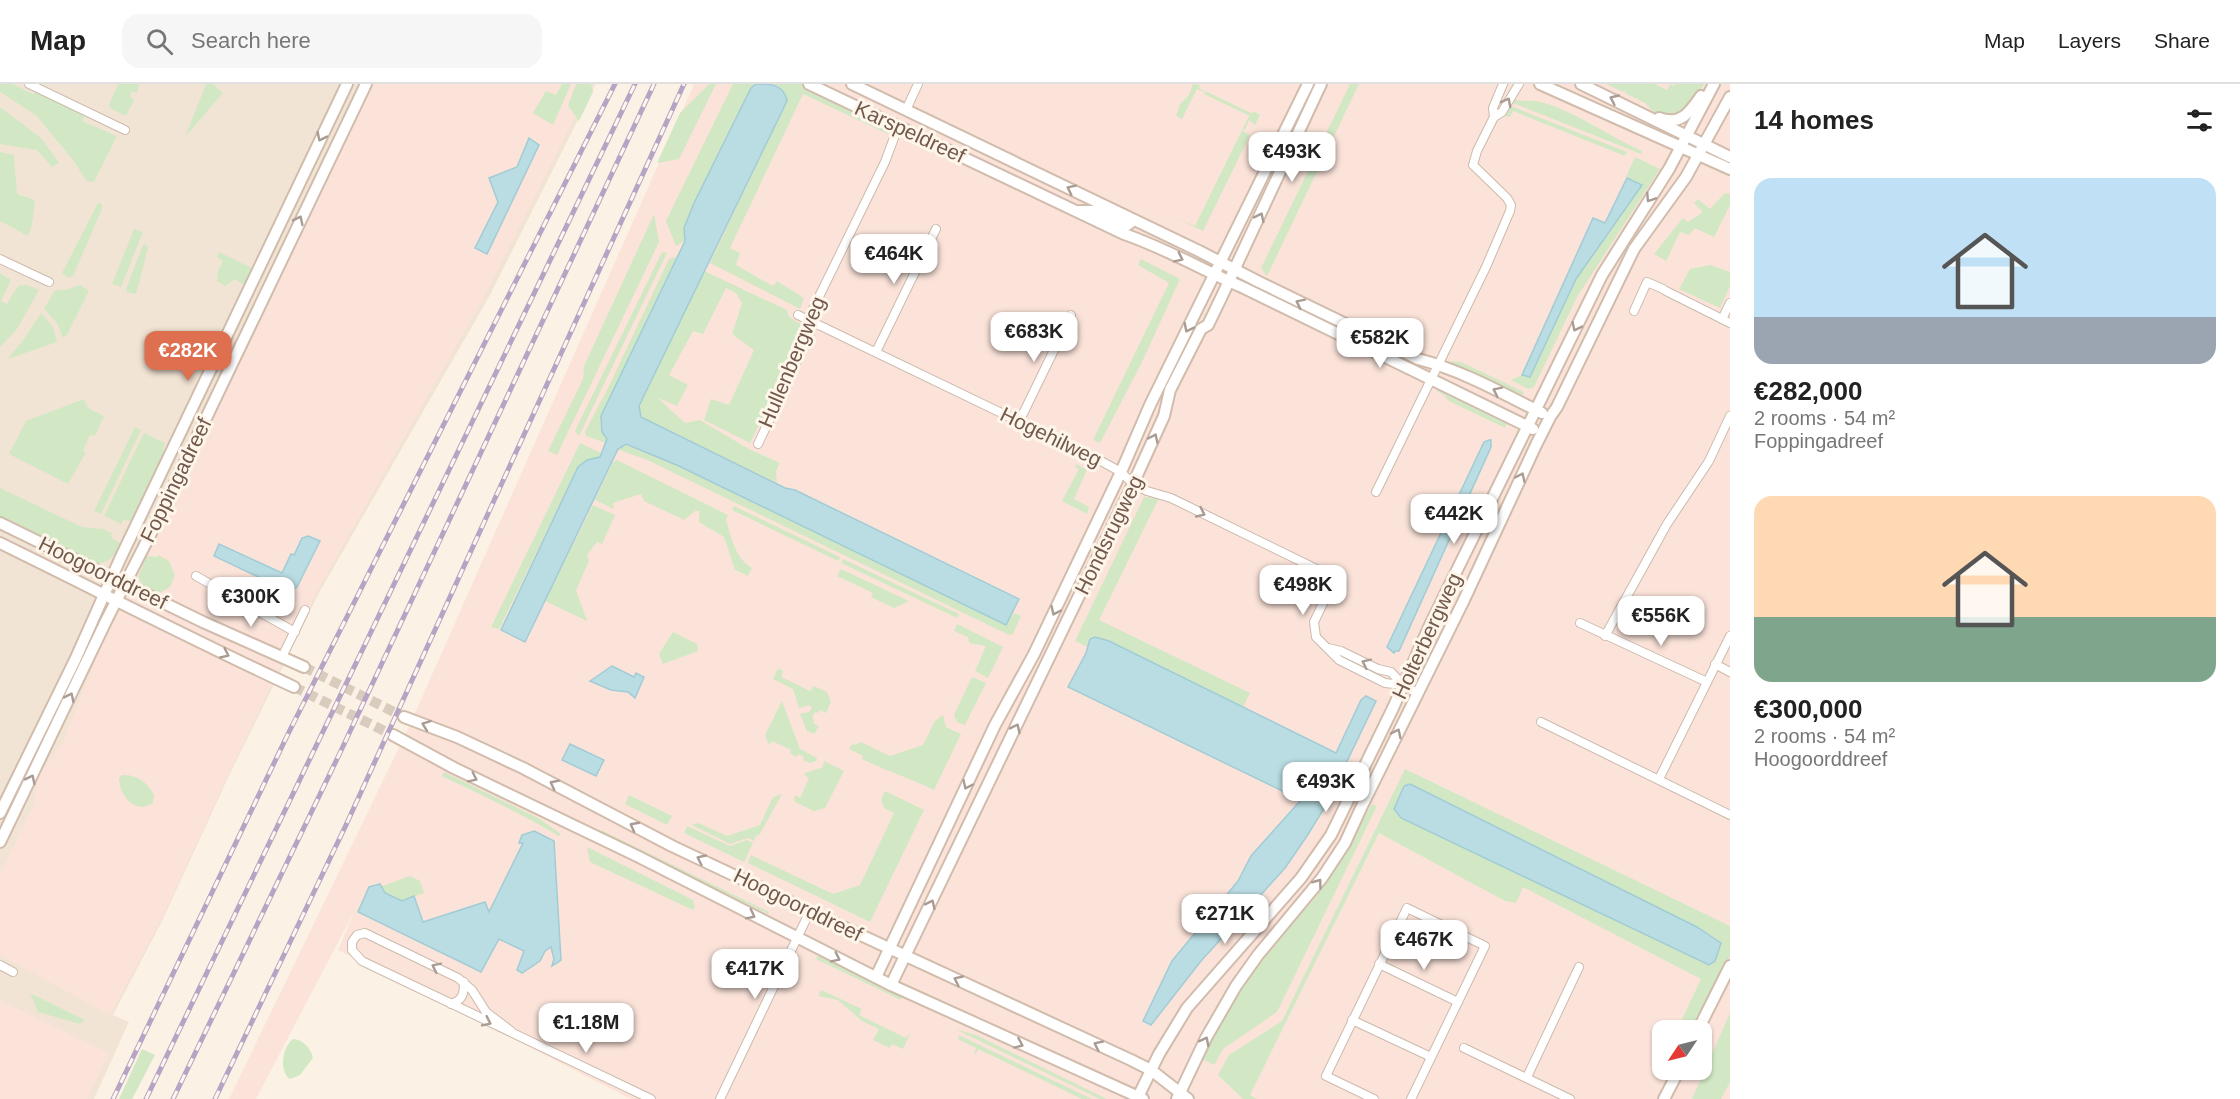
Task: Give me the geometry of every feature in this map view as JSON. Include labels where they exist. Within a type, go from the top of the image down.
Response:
[{"type":"street","points":[[29,84],[125,130]]},
{"type":"street","name":"Foppingadreef","points":[[2,809],[75,660],[126,545],[258,266],[347,84]]},
{"type":"street","name":"Foppingadreef","points":[[0,842],[116,602],[127,584],[366,84]]},
{"type":"street","name":"Karspeldreef","points":[[809,84],[1431,378],[1541,433]]},
{"type":"street","name":"Karspeldreef","points":[[852,84],[1418,360],[1437,364],[1550,417]]},
{"type":"street","name":"Hullenbergweg","points":[[758,444],[810,333],[812,323],[810,315],[885,162],[918,84]]},
{"type":"street","name":"Hondsrugweg","points":[[876,977],[995,724],[1034,654],[1121,472],[1150,405],[1308,84]]},
{"type":"street","name":"Hondsrugweg","points":[[891,985],[1134,484],[1164,416],[1170,390],[1201,329],[1208,325],[1321,84]]},
{"type":"street","points":[[1494,117],[1493,108],[1503,84]]},
{"type":"street","points":[[1376,492],[1486,267],[1510,211],[1511,205],[1507,198],[1473,165],[1476,150],[1494,117],[1502,112],[1519,84]]},
{"type":"street","points":[[1540,84],[1730,169]]},
{"type":"street","points":[[1581,84],[1640,111],[1666,120],[1680,119],[1693,110],[1700,97],[1712,88]]},
{"type":"street","name":"Holterbergweg","points":[[1139,1098],[1151,1070],[1187,1008],[1289,893],[1322,849],[1347,804],[1402,685],[1602,275],[1681,148],[1712,88]]},
{"type":"street","name":"Holterbergweg","points":[[1181,1097],[1206,1038],[1236,986],[1258,955],[1322,878],[1346,843],[1464,600],[1541,433],[1557,407],[1634,249],[1686,177],[1730,97]]},
{"type":"street","points":[[1640,111],[1644,116],[1730,157]]},
{"type":"street","points":[[1012,180],[1019,165]]},
{"type":"street","name":"Karspeldreef","points":[[1076,211],[1095,211],[1126,226],[1134,220]]},
{"type":"street","points":[[876,352],[936,229]]},
{"type":"street","points":[[0,259],[49,282]]},
{"type":"street","points":[[1634,311],[1647,282],[1726,321],[1730,303]]},
{"type":"street","name":"Hogehilweg","points":[[798,315],[1121,472],[1134,484],[1147,491],[1171,498],[1335,579],[1314,622],[1316,637],[1339,660],[1385,683],[1402,685]]},
{"type":"street","points":[[1019,422],[1071,315]]},
{"type":"street","points":[[1605,636],[1666,524],[1709,461],[1730,416]]},
{"type":"street","name":"Hoogoorddreef","points":[[0,523],[159,601],[304,667]]},
{"type":"street","name":"Hoogoorddreef","points":[[0,543],[150,619],[294,687]]},
{"type":"street","points":[[196,576],[295,632]]},
{"type":"street","points":[[282,657],[305,610]]},
{"type":"street","points":[[1580,623],[1707,682]]},
{"type":"street","points":[[1659,780],[1730,636]]},
{"type":"street","points":[[1715,664],[1730,672]]},
{"type":"street","points":[[1402,685],[1417,693]]},
{"type":"street","name":"Hoogoorddreef","points":[[404,717],[523,768],[672,846],[1151,1070],[1181,1097]]},
{"type":"street","points":[[1541,722],[1730,815]]},
{"type":"street","name":"Hoogoorddreef","points":[[393,735],[454,768],[637,856],[891,985],[1139,1098]]},
{"type":"street","points":[[1374,1099],[1326,1076],[1407,908],[1485,946],[1411,1099]]},
{"type":"street","points":[[720,1099],[810,911]]},
{"type":"street","points":[[510,1031],[486,1012],[464,982],[365,933],[357,935],[352,942],[352,950],[362,961],[651,1099]]},
{"type":"street","points":[[1379,964],[1458,1002]]},
{"type":"street","points":[[0,965],[13,972]]},
{"type":"street","points":[[1703,1020],[1730,966]]},
{"type":"street","points":[[1527,1077],[1579,968]]},
{"type":"street","points":[[451,1004],[459,1001],[463,996],[464,982]]},
{"type":"street","points":[[1352,1020],[1431,1057]]},
{"type":"street","points":[[1464,1048],[1570,1099]]},
{"type":"street","points":[[1664,1099],[1674,1080]]},
{"type":"shaded area","points":[[0,84],[596,84],[490,295],[319,593],[226,782],[163,919],[113,1015],[129,1022],[94,1099],[0,1099]]},
{"type":"shaded area","points":[[365,84],[591,84],[486,293],[316,593],[162,918],[110,1015],[0,955],[0,874],[33,807],[40,771],[64,740],[114,613]]},
{"type":"shaded area","points":[[694,84],[1730,84],[1730,1099],[631,1099],[338,950],[354,912],[256,1099],[229,1099],[407,731]]},
{"type":"shaded area","points":[[0,1000],[109,1053],[87,1099],[0,1099]]},
{"type":"green space","points":[[0,84],[13,84],[33,94],[37,92],[85,114],[82,121],[117,136],[94,182],[87,181],[36,115],[0,92]]},
{"type":"green space","points":[[118,84],[139,84],[137,93],[132,91],[130,97],[134,100],[126,116],[110,108],[109,104]]},
{"type":"green space","points":[[206,84],[213,84],[223,93],[185,137]]},
{"type":"green space","points":[[562,84],[571,84],[553,125],[533,113],[546,91],[556,95]]},
{"type":"green space","points":[[576,84],[591,84],[593,92],[579,121],[568,106]]},
{"type":"green space","points":[[709,84],[716,84],[679,159],[657,163],[680,113]]},
{"type":"green space","points":[[733,84],[756,84],[751,88],[694,203],[684,228],[685,241],[676,246],[666,221]]},
{"type":"green space","points":[[773,84],[802,84],[886,124],[888,134],[803,94],[730,248],[740,253],[736,265],[773,286],[777,281],[804,298],[800,309],[710,263],[787,101],[783,90]]},
{"type":"green space","points":[[1193,84],[1200,85],[1199,88],[1251,113],[1255,112],[1260,115],[1255,125],[1249,120],[1245,130],[1243,129],[1250,135],[1203,231],[1174,217],[1195,226],[1250,114],[1197,89],[1182,119],[1176,116],[1180,104],[1189,95]]},
{"type":"green space","points":[[1350,84],[1359,84],[1267,276],[1261,268]]},
{"type":"green space","points":[[1606,84],[1655,84],[1667,90],[1670,84],[1674,86],[1675,84],[1704,84],[1694,103],[1683,114],[1664,117],[1656,114],[1645,103],[1625,93],[1626,90],[1623,92]]},
{"type":"green space","points":[[1513,99],[1554,106],[1642,151],[1641,154],[1510,102]]},
{"type":"green space","points":[[1508,105],[1627,152],[1625,156],[1513,111],[1510,117],[1506,116],[1505,111]]},
{"type":"green space","points":[[0,107],[41,138],[59,163],[52,167],[37,150],[0,144]]},
{"type":"green space","points":[[0,152],[14,155],[17,194],[35,202],[28,236],[0,221]]},
{"type":"green space","points":[[1635,157],[1660,169],[1577,297],[1534,387],[1528,389],[1511,380],[1522,375],[1531,377],[1576,279],[1641,186],[1626,177]]},
{"type":"green space","points":[[1725,193],[1730,194],[1730,205],[1714,237],[1695,228],[1689,235],[1680,232],[1666,261],[1654,254],[1683,218],[1688,222],[1703,212],[1694,203],[1698,199],[1710,209]]},
{"type":"green space","points":[[98,203],[102,204],[102,209],[73,276],[68,278],[62,273]]},
{"type":"green space","points":[[654,214],[659,242],[557,455],[548,451],[583,379],[584,366]]},
{"type":"green space","points":[[134,229],[143,232],[121,287],[112,284]]},
{"type":"green space","points":[[146,244],[148,247],[137,291],[135,294],[127,292],[126,289],[143,245]]},
{"type":"green space","points":[[219,252],[252,268],[244,285],[235,279],[225,286],[217,281],[218,271],[223,261],[217,257]]},
{"type":"green space","points":[[662,252],[667,253],[579,436],[575,431]]},
{"type":"green space","points":[[676,258],[601,416],[602,432],[607,439],[606,443],[586,436],[585,432],[669,259]]},
{"type":"green space","points":[[1141,259],[1180,279],[1142,362],[1100,443],[1093,440],[1169,283],[1138,265]]},
{"type":"green space","points":[[1710,265],[1730,272],[1730,286],[1720,308],[1679,289],[1690,269]]},
{"type":"green space","points":[[704,271],[787,310],[789,317],[807,328],[750,443],[704,420],[711,399],[729,405],[754,350],[732,334],[742,303],[736,293],[726,288],[703,334],[693,331],[669,375],[688,385],[677,406],[658,398],[685,423],[700,420],[749,449],[780,463],[776,471],[777,483],[645,419],[639,412],[639,406]]},
{"type":"green space","points":[[0,273],[11,280],[1,301],[7,304],[18,286],[26,285],[39,290],[17,329],[0,347]]},
{"type":"green space","points":[[80,285],[89,291],[67,335],[63,338],[57,323],[44,309],[55,290],[66,290]]},
{"type":"green space","points":[[41,313],[53,327],[57,342],[8,359],[24,339]]},
{"type":"green space","points":[[1451,361],[1461,362],[1524,392],[1521,398],[1456,369]]},
{"type":"green space","points":[[1445,389],[1454,393],[1465,403],[1507,424],[1505,428],[1449,401],[1436,391]]},
{"type":"green space","points":[[84,399],[88,408],[104,416],[95,436],[90,435],[83,451],[86,452],[68,484],[9,454],[26,421]]},
{"type":"green space","points":[[135,427],[141,430],[101,514],[94,511]]},
{"type":"green space","points":[[144,433],[165,443],[163,449],[166,451],[132,521],[123,520],[121,524],[104,516]]},
{"type":"green space","points":[[580,443],[601,453],[600,457],[587,460],[578,467],[499,629],[491,627]]},
{"type":"green space","points":[[626,444],[679,466],[1005,625],[1014,613],[1021,616],[1013,634],[1009,635],[645,459],[619,450]]},
{"type":"green space","points":[[617,460],[728,515],[726,520],[735,547],[746,564],[752,568],[748,576],[735,570],[724,537],[699,522],[699,511],[695,511],[684,520],[644,501],[641,494],[613,503],[614,509],[595,500],[613,462]]},
{"type":"green space","points":[[1076,464],[1087,470],[1074,499],[1089,507],[1087,514],[1062,501],[1079,469],[1075,467]]},
{"type":"green space","points":[[0,488],[82,527],[103,529],[112,533],[111,537],[121,544],[110,559],[93,564],[0,519]]},
{"type":"green space","points":[[1144,497],[1159,498],[1099,620],[1250,693],[1243,707],[1109,641],[1095,637],[1090,639],[1088,647],[1075,641]]},
{"type":"green space","points":[[593,505],[615,515],[602,544],[597,542],[587,555],[589,561],[576,590],[587,621],[545,601]]},
{"type":"green space","points":[[734,506],[840,557],[838,561],[732,510]]},
{"type":"green space","points":[[158,555],[169,561],[175,575],[170,587],[158,594],[144,587],[138,577],[147,556],[157,557]]},
{"type":"green space","points":[[843,559],[959,614],[957,618],[841,563]]},
{"type":"green space","points":[[841,569],[909,601],[894,608],[871,597],[873,593],[837,576]]},
{"type":"green space","points":[[957,624],[1003,647],[988,678],[975,671],[986,646],[969,643],[968,637],[954,631]]},
{"type":"green space","points":[[673,632],[697,644],[698,651],[663,664],[659,654]]},
{"type":"green space","points":[[777,670],[783,671],[781,677],[810,691],[814,686],[827,692],[831,702],[826,713],[820,710],[818,713],[815,712],[812,718],[815,720],[813,723],[819,726],[814,734],[807,731],[800,714],[809,712],[812,708],[809,705],[799,708],[793,689],[773,679]]},
{"type":"green space","points":[[972,677],[986,683],[965,725],[957,722],[954,715]]},
{"type":"green space","points":[[782,701],[800,749],[817,758],[816,761],[810,763],[798,754],[796,757],[790,753],[791,750],[772,741],[768,743],[765,735]]},
{"type":"green space","points":[[943,715],[946,727],[961,734],[934,790],[862,759],[863,756],[849,749],[852,744],[861,742],[890,756],[923,745],[935,721]]},
{"type":"green space","points":[[824,761],[844,771],[825,808],[814,811],[795,802],[794,795],[800,798],[809,778],[804,775],[805,773],[823,767]]},
{"type":"green space","points":[[1405,769],[1730,926],[1730,956],[1699,1020],[1682,1020],[1701,979],[1523,887],[1516,903],[1505,901],[1379,833],[1250,1095],[1257,1099],[1243,1099],[1218,1075],[1229,1055],[1282,1021]],"holes":[[[1410,784],[1716,938],[1715,961],[1709,965],[1402,818],[1394,810],[1404,787]]]},
{"type":"green space","points":[[444,772],[540,819],[561,834],[559,836],[442,776]]},
{"type":"green space","points":[[122,775],[136,777],[148,786],[154,795],[153,803],[140,807],[130,802],[122,792],[119,779]]},
{"type":"green space","points":[[885,791],[924,810],[870,922],[748,863],[751,855],[833,894],[860,885],[894,813],[884,808],[881,800]]},
{"type":"green space","points":[[782,794],[754,841],[748,838],[730,844],[692,825],[698,823],[727,836],[760,825],[773,797]]},
{"type":"green space","points":[[629,795],[672,816],[667,825],[625,804]]},
{"type":"green space","points":[[1372,804],[1377,806],[1277,1012],[1223,1049],[1214,1065],[1202,1059],[1231,1003],[1255,966],[1315,898],[1334,871]]},
{"type":"green space","points":[[687,826],[730,846],[747,840],[753,843],[744,862],[684,833]]},
{"type":"green space","points":[[601,830],[769,912],[768,914],[607,836]]},
{"type":"green space","points":[[587,847],[693,900],[695,907],[693,910],[590,862]]},
{"type":"green space","points":[[410,876],[420,881],[424,893],[402,901],[385,893],[382,886]]},
{"type":"green space","points":[[819,954],[903,995],[901,1000],[816,959]]},
{"type":"green space","points":[[821,990],[862,1009],[859,1015],[906,1038],[911,1032],[903,1049],[892,1044],[890,1048],[873,1040],[879,1029],[862,1021],[838,1000],[818,996]]},
{"type":"green space","points":[[30,993],[85,1020],[80,1024],[38,1012]]},
{"type":"green space","points":[[1730,1013],[1730,1082],[1721,1099],[1692,1099],[1700,1080],[1712,1080],[1712,1054]]},
{"type":"green space","points":[[955,1029],[976,1035],[1107,1099],[1100,1099]]},
{"type":"green space","points":[[959,1035],[1092,1099],[1082,1099],[978,1049],[976,1054],[974,1053],[976,1048],[958,1039]]},
{"type":"green space","points":[[293,1039],[306,1045],[313,1058],[300,1075],[290,1079],[284,1070],[283,1059]]},
{"type":"green space","points":[[142,1049],[155,1055],[132,1099],[119,1099]]},
{"type":"water","points":[[756,84],[780,88],[787,101],[639,406],[641,417],[1019,599],[1006,625],[679,466],[626,444],[618,449],[525,642],[501,630],[578,467],[587,460],[600,457],[607,439],[602,432],[601,416],[685,241],[684,228],[694,203],[751,88]]},
{"type":"water","points":[[529,138],[539,145],[487,254],[475,248],[498,202],[489,178],[517,167]]},
{"type":"water","points":[[1627,178],[1642,185],[1576,279],[1530,377],[1522,375],[1593,218],[1605,223]]},
{"type":"water","points":[[1491,440],[1491,447],[1399,651],[1394,653],[1387,647],[1484,442]]},
{"type":"water","points":[[308,536],[320,541],[297,587],[290,592],[214,556],[219,544],[282,573],[302,538]]},
{"type":"water","points":[[1095,637],[1109,641],[1336,753],[1361,700],[1366,696],[1376,701],[1325,807],[1285,868],[1201,961],[1151,1025],[1143,1021],[1172,961],[1238,881],[1251,856],[1301,800],[1068,687],[1086,653],[1090,639]]},
{"type":"water","points":[[612,666],[634,677],[636,673],[644,677],[635,698],[628,692],[611,690],[590,681]]},
{"type":"water","points":[[570,744],[604,760],[596,776],[562,760]]},
{"type":"water","points":[[1410,784],[1697,927],[1721,943],[1715,961],[1709,965],[1401,818],[1394,809],[1404,786]]},
{"type":"water","points":[[534,831],[554,841],[561,960],[552,966],[554,959],[551,947],[545,951],[540,961],[522,973],[517,970],[524,951],[499,939],[481,972],[358,912],[369,887],[380,884],[385,893],[402,901],[414,896],[423,922],[485,902],[489,912],[523,843],[519,843],[522,835]]},
{"type":"tunnel","points":[[304,667],[404,717]]},
{"type":"tunnel","points":[[294,687],[393,735]]},
{"type":"railway","points":[[113,1099],[288,734],[615,84]]},
{"type":"railway","points":[[146,1099],[635,84]]},
{"type":"railway","points":[[173,1099],[338,757],[654,84]]},
{"type":"railway","points":[[215,1099],[346,825],[684,84]]}]
